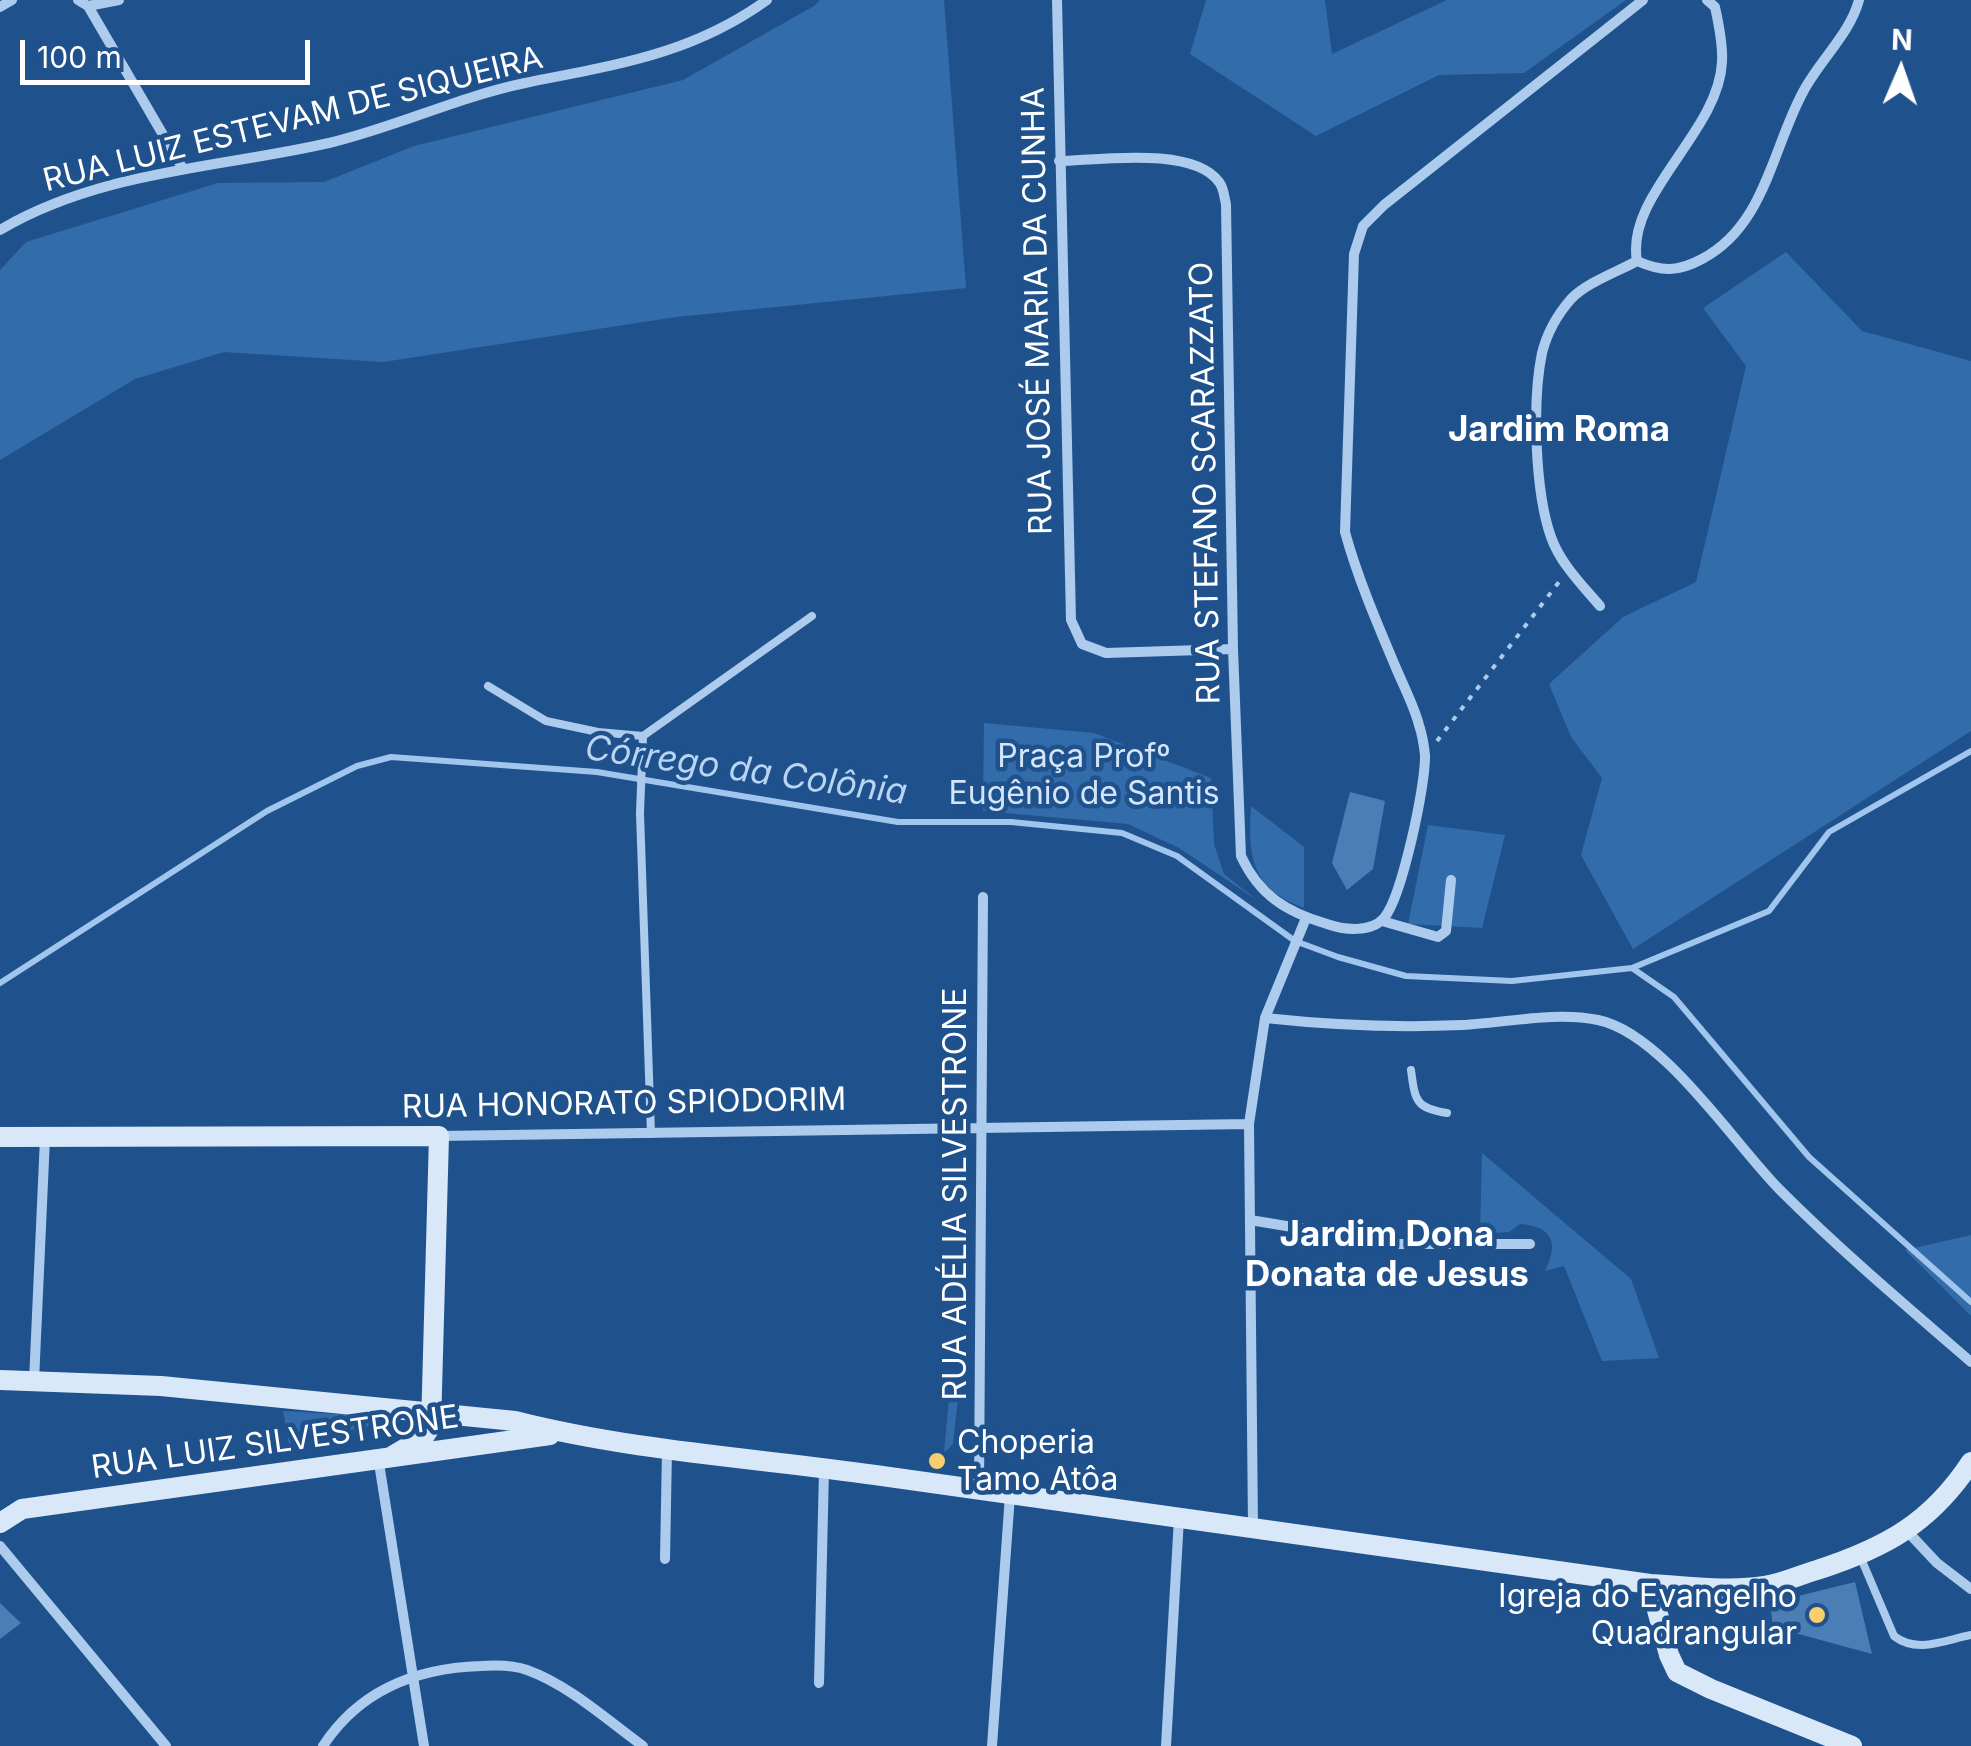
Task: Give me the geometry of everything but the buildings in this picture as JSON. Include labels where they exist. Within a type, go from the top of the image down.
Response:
[{"type":"main road","points":[[385,1457],[424,1436],[432,1426],[439,1136]]},
{"type":"main road","name":"RUA HONORATO SPIODORIM","points":[[0,1138],[439,1136]]},
{"type":"main road","points":[[0,1380],[162,1386],[515,1422],[667,1449],[1650,1584],[1721,1589],[1768,1586],[1860,1556],[1907,1531],[1937,1508],[1971,1462]]},
{"type":"main road","name":"RUA LUIZ SILVESTRONE","points":[[0,1523],[22,1510],[562,1433]]},
{"type":"main road","points":[[1650,1584],[1677,1672],[1852,1746]]},
{"type":"street","points":[[0,7],[12,0]]},
{"type":"street","points":[[119,0],[83,3],[183,169]]},
{"type":"street","name":"RUA LUIZ ESTEVAM DE SIQUEIRA","points":[[0,230],[65,198],[183,169],[328,143],[522,84],[585,73],[674,50],[732,25],[766,0]]},
{"type":"street","name":"RUA JOSÉ MARIA DA CUNHA","points":[[1057,0],[1071,620],[1082,644],[1106,653],[1233,649]]},
{"type":"street","points":[[1451,880],[1446,932],[1438,937],[1382,920],[1395,902],[1407,862],[1425,756],[1419,724],[1355,571],[1345,532],[1354,254],[1363,226],[1384,205],[1642,0]]},
{"type":"street","points":[[1637,261],[1634,242],[1638,222],[1697,129],[1722,65],[1715,7],[1707,0]]},
{"type":"street","points":[[1637,261],[1660,271],[1685,268],[1725,247],[1762,194],[1803,91],[1859,0]]},
{"type":"street","name":"RUA STEFANO SCARAZZATO","points":[[1059,160],[1170,159],[1200,168],[1222,184],[1226,204],[1240,856],[1251,879],[1274,902],[1306,918],[1336,927],[1362,929],[1382,920]]},
{"type":"street","points":[[1600,606],[1569,569],[1552,540],[1540,497],[1537,438],[1542,354],[1552,325],[1573,296],[1637,261]]},
{"type":"street","name":"RUA ADÉLIA SILVESTRONE","points":[[979,1490],[983,897]]},
{"type":"street","points":[[1253,1527],[1249,1124],[1264,1018],[1306,918]]},
{"type":"street","points":[[1264,1018],[1320,1024],[1445,1026],[1566,1018],[1598,1020],[1623,1029],[1654,1050],[1779,1188],[1971,1362]]},
{"type":"street","name":"RUA HONORATO SPIODORIM","points":[[439,1136],[1249,1124]]},
{"type":"street","points":[[34,1381],[44,1138]]},
{"type":"street","points":[[1250,1220],[1395,1244],[1530,1244]]},
{"type":"street","points":[[665,1560],[667,1449]]},
{"type":"street","points":[[385,1457],[424,1746]]},
{"type":"street","points":[[819,1683],[824,1468]]},
{"type":"street","points":[[992,1746],[1010,1495]]},
{"type":"street","points":[[1166,1746],[1180,1518]]},
{"type":"street","points":[[1907,1531],[1936,1563],[1971,1589]]},
{"type":"street","points":[[0,1546],[166,1746]]},
{"type":"street","points":[[323,1746],[339,1722],[381,1689],[413,1676],[457,1666],[522,1668],[546,1678],[643,1746]]},
{"type":"lane","points":[[488,686],[546,721],[598,732],[644,736],[812,616]]},
{"type":"lane","points":[[644,736],[640,813],[652,1135]]},
{"type":"lane","points":[[1411,1070],[1415,1097],[1420,1104],[1447,1114]]},
{"type":"lane","points":[[1860,1556],[1894,1636],[1903,1643],[1919,1646],[1971,1634]]},
{"type":"path","points":[[1425,756],[1569,569]]},
{"type":"green space","points":[[820,0],[944,0],[966,288],[676,317],[383,362],[224,352],[135,379],[0,460],[0,270],[26,242],[218,183],[324,182],[414,146],[683,80]]},
{"type":"green space","points":[[1206,0],[1325,0],[1332,54],[1447,0],[1626,0],[1524,73],[1439,75],[1316,136],[1190,54]]},
{"type":"green space","points":[[1786,252],[1862,331],[1971,361],[1971,731],[1633,949],[1581,855],[1602,778],[1571,737],[1549,684],[1623,617],[1696,582],[1746,366],[1703,308]]},
{"type":"green space","name":"Praça Profº Eugênio de Santis","points":[[984,723],[1094,733],[1211,778],[1214,844],[1224,874],[1257,900],[1179,848],[1128,824],[983,811]]},
{"type":"green space","points":[[1251,806],[1304,847],[1304,908],[1273,891],[1256,869]]},
{"type":"green space","points":[[1428,825],[1505,835],[1482,928],[1408,924]]},
{"type":"green space","points":[[1482,1153],[1631,1279],[1659,1358],[1602,1361],[1564,1266],[1545,1271],[1552,1245],[1540,1228],[1520,1224],[1509,1232],[1480,1234]]},
{"type":"green space","points":[[1971,1235],[1971,1316],[1905,1250]]},
{"type":"green space","points":[[950,1387],[959,1388],[953,1444],[944,1453]]},
{"type":"green space","points":[[283,1411],[369,1416],[392,1421],[289,1444]]},
{"type":"waterway","points":[[1632,968],[1769,911],[1829,832],[1971,751]]},
{"type":"waterway","name":"Córrego da Colônia","points":[[0,983],[267,811],[357,766],[391,757],[597,772],[898,822],[1011,822],[1122,833],[1177,856],[1295,941],[1406,976],[1512,981],[1632,968],[1674,997],[1809,1157],[1971,1302]]},
{"type":"place","name":"Choperia Tamo Atôa","points":[[937,1461]]},
{"type":"place","name":"Igreja do Evangelho Quadrangular","points":[[1817,1615]]},
{"type":"district","name":"Jardim Roma","points":[[1559,430]]},
{"type":"district","name":"Jardim Dona Donata de Jesus","points":[[1387,1255]]}]
